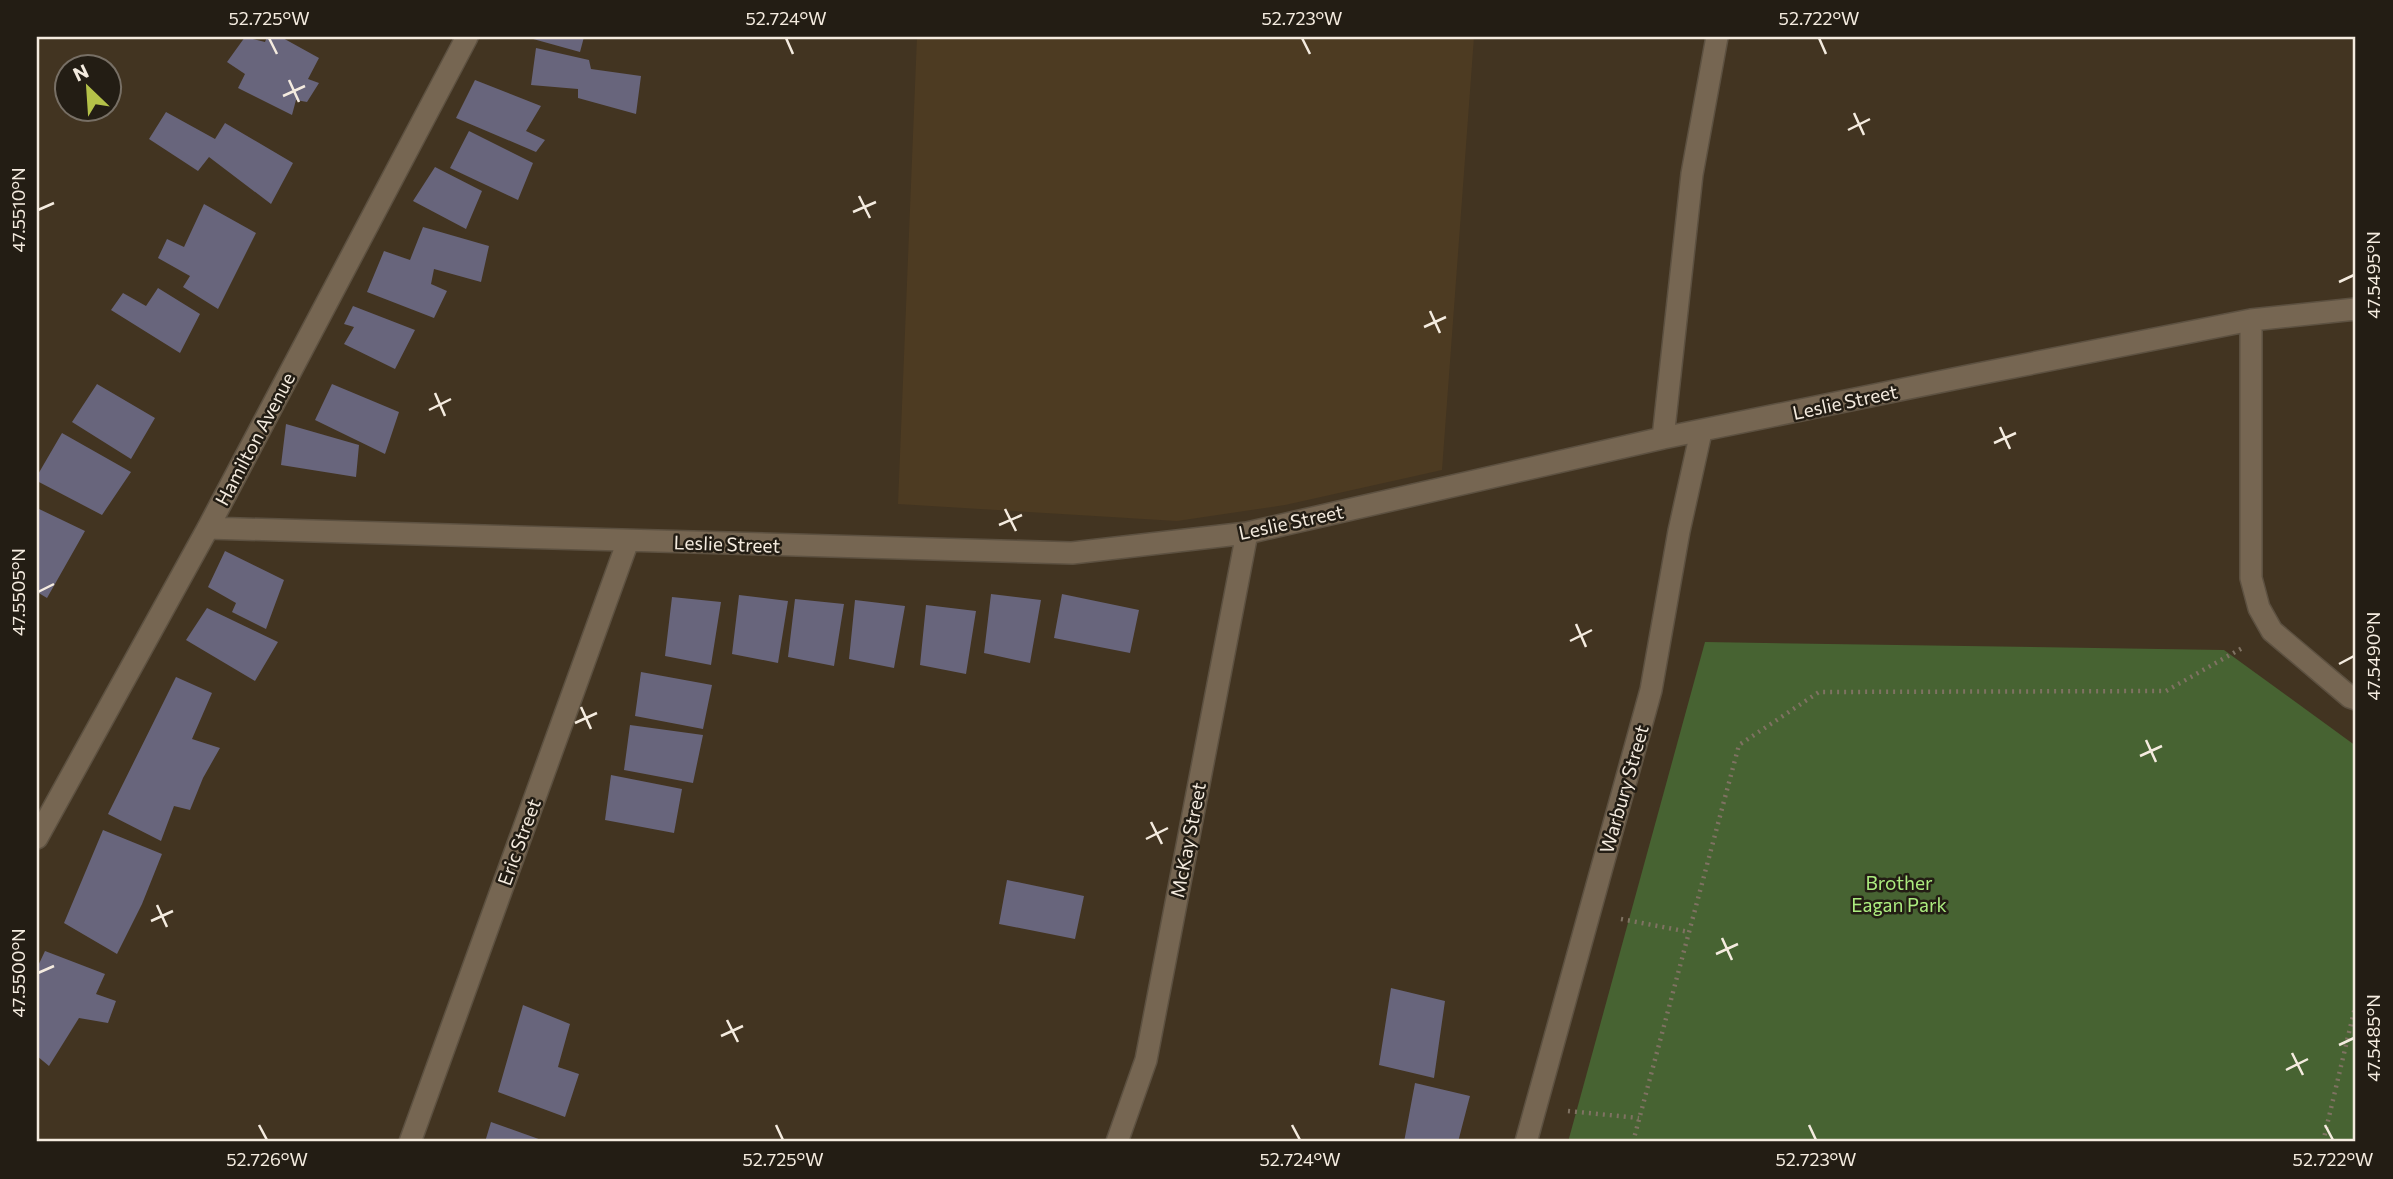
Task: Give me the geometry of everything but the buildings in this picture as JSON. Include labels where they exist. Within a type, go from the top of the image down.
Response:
[{"type":"street","name":"Hamilton Avenue","points":[[37,838],[208,528],[467,37]]},
{"type":"street","points":[[1663,438],[1692,174],[1717,37]]},
{"type":"street","name":"Leslie Street","points":[[208,528],[1072,553],[1247,533],[1663,438],[2251,320],[2356,309]]},
{"type":"street","points":[[2251,320],[2251,578],[2259,607],[2272,631],[2350,697],[2356,699]]},
{"type":"street","name":"Warbury Street","points":[[1526,1142],[1651,690],[1679,531],[1701,432]]},
{"type":"street","name":"McKay Street","points":[[1117,1142],[1146,1060],[1247,533]]},
{"type":"street","name":"Eric Street","points":[[410,1142],[628,541]]},
{"type":"path","points":[[1633,1142],[1739,745],[1819,692],[2166,691],[2272,631]]},
{"type":"path","points":[[1589,913],[1689,932]]},
{"type":"path","points":[[2323,1142],[2356,1003]]},
{"type":"path","points":[[1535,1108],[1639,1118]]},
{"type":"shaded area","points":[[917,37],[1474,37],[1442,470],[1285,505],[1177,521],[898,504]]},
{"type":"green space","name":"Brother Eagan Park","points":[[1705,642],[2224,650],[2356,746],[2356,1142],[1568,1142]]}]
